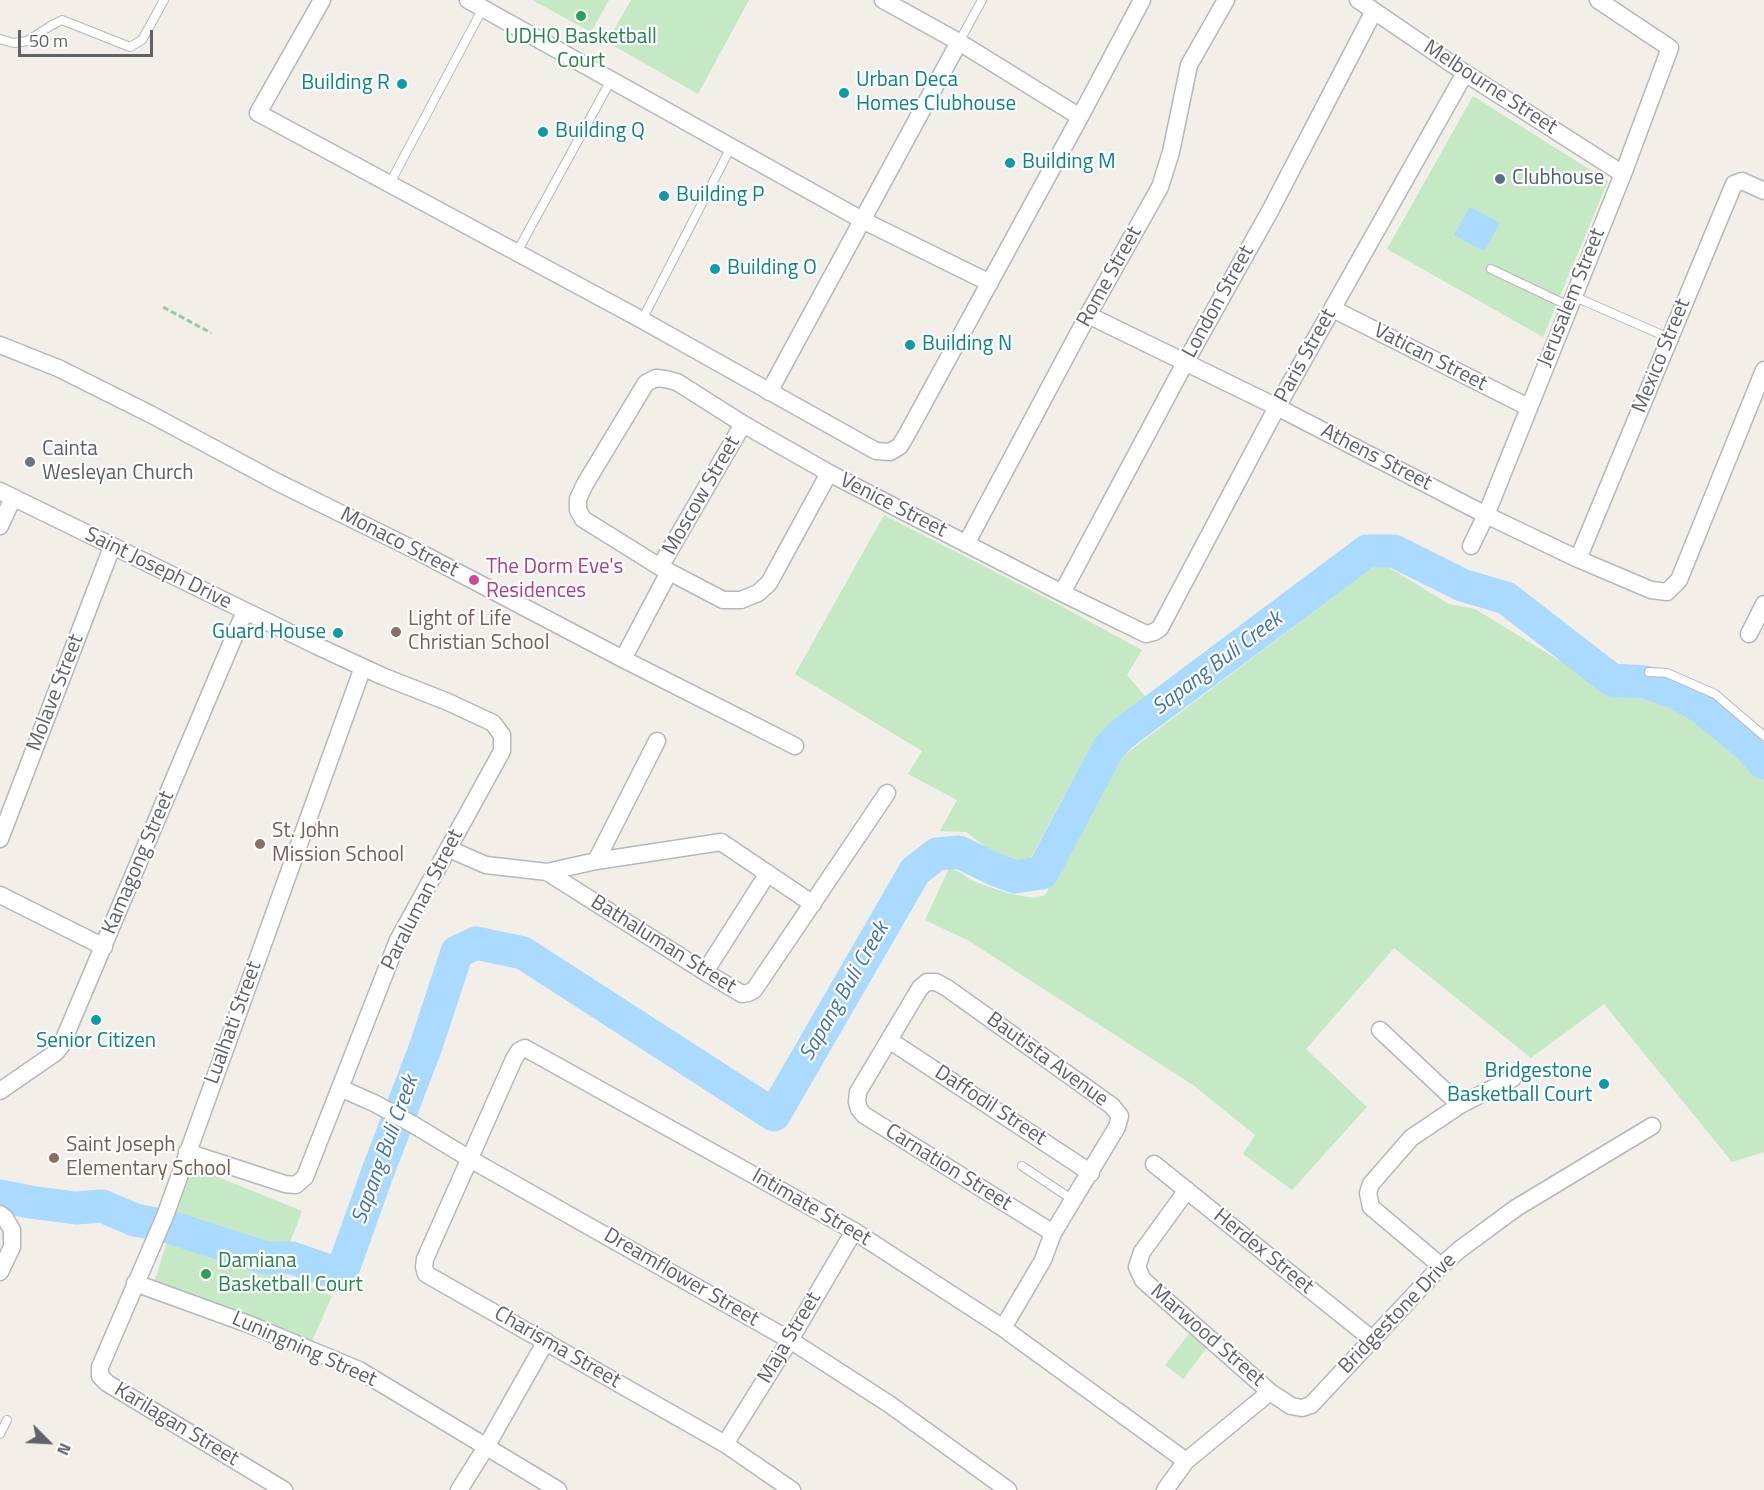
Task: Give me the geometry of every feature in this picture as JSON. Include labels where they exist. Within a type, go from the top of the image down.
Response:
[{"type":"street","points":[[322,0],[258,113],[642,320],[876,452],[890,452],[900,446],[1142,0]]},
{"type":"street","points":[[883,0],[959,42],[1080,117]]},
{"type":"street","name":"Rome Street","points":[[966,544],[1088,315],[1160,187],[1171,152],[1189,65],[1226,0]]},
{"type":"street","name":"Melbourne Street","points":[[1358,0],[1465,73],[1623,174]]},
{"type":"street","name":"Jerusalem Street","points":[[1471,546],[1623,174],[1670,48],[1598,0]]},
{"type":"street","points":[[476,4],[862,220],[990,283]]},
{"type":"street","name":"London Street","points":[[1062,593],[1185,363],[1270,212],[1374,11]]},
{"type":"street","points":[[769,392],[959,42]]},
{"type":"street","name":"Paris Street","points":[[1146,634],[1160,627],[1277,407],[1465,73]]},
{"type":"street","name":"Mexico Street","points":[[1578,560],[1734,184],[1742,181],[1764,191]]},
{"type":"street","name":"Vatican Street","points":[[1333,309],[1528,407]]},
{"type":"street","name":"Athens Street","points":[[1088,315],[1277,407],[1578,560],[1651,590],[1667,592],[1678,580],[1764,369]]},
{"type":"street","name":"Monaco Street","points":[[0,345],[58,368],[152,415],[275,481],[419,552],[795,746]]},
{"type":"street","name":"Venice Street","points":[[665,570],[583,519],[578,510],[578,499],[585,484],[646,383],[656,378],[677,382],[743,424],[829,473],[1146,634]]},
{"type":"street","name":"Moscow Street","points":[[623,659],[665,570],[743,424]]},
{"type":"street","points":[[665,570],[723,600],[741,600],[758,593],[769,583],[829,473]]},
{"type":"street","points":[[0,526],[6,495]]},
{"type":"street","name":"Saint Joseph Drive","points":[[6,495],[317,646]]},
{"type":"street","name":"Molave Street","points":[[0,839],[112,547]]},
{"type":"street","points":[[1749,634],[1764,604]]},
{"type":"street","name":"Kamagong Street","points":[[0,1091],[54,1053],[60,1046],[104,947],[245,610]]},
{"type":"street","name":"Paraluman Street","points":[[187,1152],[285,1184],[296,1185],[305,1176],[398,940],[502,751],[502,735],[493,723],[317,646]]},
{"type":"street","name":"Lualhati Street","points":[[100,1376],[100,1367],[165,1216],[363,667]]},
{"type":"street","name":"Bathaluman Street","points":[[596,861],[657,741]]},
{"type":"street","name":"Bathaluman Street","points":[[547,872],[742,994],[754,990],[887,793]]},
{"type":"street","name":"Bathaluman Street","points":[[449,849],[486,865],[547,872],[596,861],[721,842],[813,904]]},
{"type":"street","points":[[705,972],[768,873]]},
{"type":"street","points":[[0,895],[104,947]]},
{"type":"street","name":"Bautista Avenue","points":[[889,1040],[920,988],[927,982],[936,982],[1112,1106],[1120,1116],[1118,1127],[1053,1233],[1043,1260],[1003,1328]]},
{"type":"street","points":[[1380,1030],[1460,1105]]},
{"type":"street","name":"Carnation Street","points":[[889,1040],[858,1092],[857,1102],[864,1115],[1053,1233]]},
{"type":"street","name":"Daffodil Street","points":[[889,1040],[1091,1173]]},
{"type":"street","name":"Intimate Street","points":[[470,1159],[514,1059],[519,1051],[525,1048],[854,1231],[1003,1328],[1186,1461]]},
{"type":"street","points":[[1441,1266],[1371,1207],[1368,1193],[1371,1184],[1411,1138],[1460,1105],[1513,1078]]},
{"type":"street","name":"Dreamflower Street","points":[[340,1088],[414,1125],[790,1340],[889,1404],[1008,1490]]},
{"type":"street","name":"Bridgestone Drive","points":[[1270,1392],[1291,1406],[1302,1408],[1311,1405],[1441,1266],[1460,1250],[1516,1208],[1652,1126]]},
{"type":"street","name":"Charisma Street","points":[[470,1159],[425,1259],[426,1274],[725,1444],[792,1490]]},
{"type":"street","name":"Herdex Street","points":[[1154,1164],[1372,1340]]},
{"type":"street","name":"Marwood Street","points":[[1187,1190],[1142,1252],[1137,1267],[1143,1280],[1270,1392]]},
{"type":"street","points":[[0,1214],[12,1230],[12,1247],[0,1272]]},
{"type":"street","name":"Maja Street","points":[[725,1444],[854,1231]]},
{"type":"street","name":"Luningning Street","points":[[135,1283],[248,1324],[359,1370],[558,1490]]},
{"type":"street","points":[[459,1490],[546,1341]]},
{"type":"street","name":"Karilagan Street","points":[[100,1376],[107,1383],[284,1490]]},
{"type":"street","points":[[1164,1490],[1186,1461],[1270,1392]]},
{"type":"lane","points":[[0,39],[14,43],[27,41],[62,20],[130,47],[142,40],[164,0]]},
{"type":"lane","points":[[959,42],[982,0]]},
{"type":"lane","points":[[390,183],[476,4]]},
{"type":"lane","points":[[517,252],[611,80]]},
{"type":"lane","points":[[642,320],[731,147]]},
{"type":"lane","points":[[1491,269],[1669,338]]},
{"type":"lane","points":[[1649,672],[1667,673],[1715,694],[1764,736]]},
{"type":"lane","points":[[1022,1166],[1073,1200]]},
{"type":"lane","points":[[0,1434],[7,1420]]},
{"type":"path","points":[[163,307],[211,333]]},
{"type":"green space","name":"UDHO Basketball Court","points":[[532,0],[609,0],[591,32]]},
{"type":"green space","points":[[631,0],[749,0],[698,94],[607,42]]},
{"type":"green space","points":[[1473,96],[1608,181],[1543,337],[1387,249]]},
{"type":"green space","points":[[884,515],[1142,650],[1127,675],[1152,704],[1097,735],[1029,861],[1001,859],[966,832],[940,831],[957,800],[908,774],[922,751],[795,674]]},
{"type":"green space","points":[[1376,566],[1388,567],[1449,604],[1475,609],[1609,691],[1691,710],[1756,766],[1764,780],[1764,1152],[1732,1162],[1604,1004],[1531,1058],[1394,948],[1306,1049],[1367,1107],[1292,1190],[1243,1154],[1255,1135],[1193,1085],[969,941],[925,920],[950,866],[973,881],[1007,893],[1033,898],[1045,895],[1123,756]]},
{"type":"green space","points":[[193,1167],[302,1211],[278,1274],[332,1296],[312,1341],[239,1312],[154,1283]]},
{"type":"green space","points":[[1191,1331],[1209,1345],[1183,1379],[1165,1365]]},
{"type":"water","points":[[1470,207],[1500,223],[1484,251],[1454,235]]},
{"type":"waterway","name":"Sapang Buli Creek","points":[[0,1196],[76,1208],[102,1206],[135,1220],[166,1226],[266,1258],[292,1258],[341,1275],[426,1046],[457,952],[476,943],[523,953],[774,1115],[915,871],[937,854],[959,852],[1015,877],[1042,873],[1109,747],[1121,735],[1367,551],[1394,551],[1462,585],[1506,598],[1612,680],[1645,682],[1675,692],[1701,707],[1749,746],[1764,763]]},
{"type":"place","name":"UDHO Basketball Court","points":[[581,16]]},
{"type":"place","name":"Building R","points":[[402,84]]},
{"type":"place","name":"Urban Deca Homes Clubhouse","points":[[844,93]]},
{"type":"place","name":"Building Q","points":[[543,132]]},
{"type":"place","name":"Building M","points":[[1010,163]]},
{"type":"place","name":"Clubhouse","points":[[1500,179]]},
{"type":"place","name":"Building P","points":[[664,196]]},
{"type":"place","name":"Building O","points":[[715,269]]},
{"type":"place","name":"Building N","points":[[910,345]]},
{"type":"place","name":"Cainta Wesleyan Church","points":[[30,462]]},
{"type":"place","name":"The Dorm Eve's Residences","points":[[474,580]]},
{"type":"place","name":"Light of Life Christian School","points":[[396,632]]},
{"type":"place","name":"Guard House","points":[[338,633]]},
{"type":"place","name":"St. John Mission School","points":[[260,844]]},
{"type":"place","name":"Senior Citizen","points":[[96,1020]]},
{"type":"place","name":"Bridgestone Basketball Court","points":[[1604,1084]]},
{"type":"place","name":"Saint Joseph Elementary School","points":[[54,1158]]},
{"type":"place","name":"Damiana Basketball Court","points":[[206,1274]]}]
